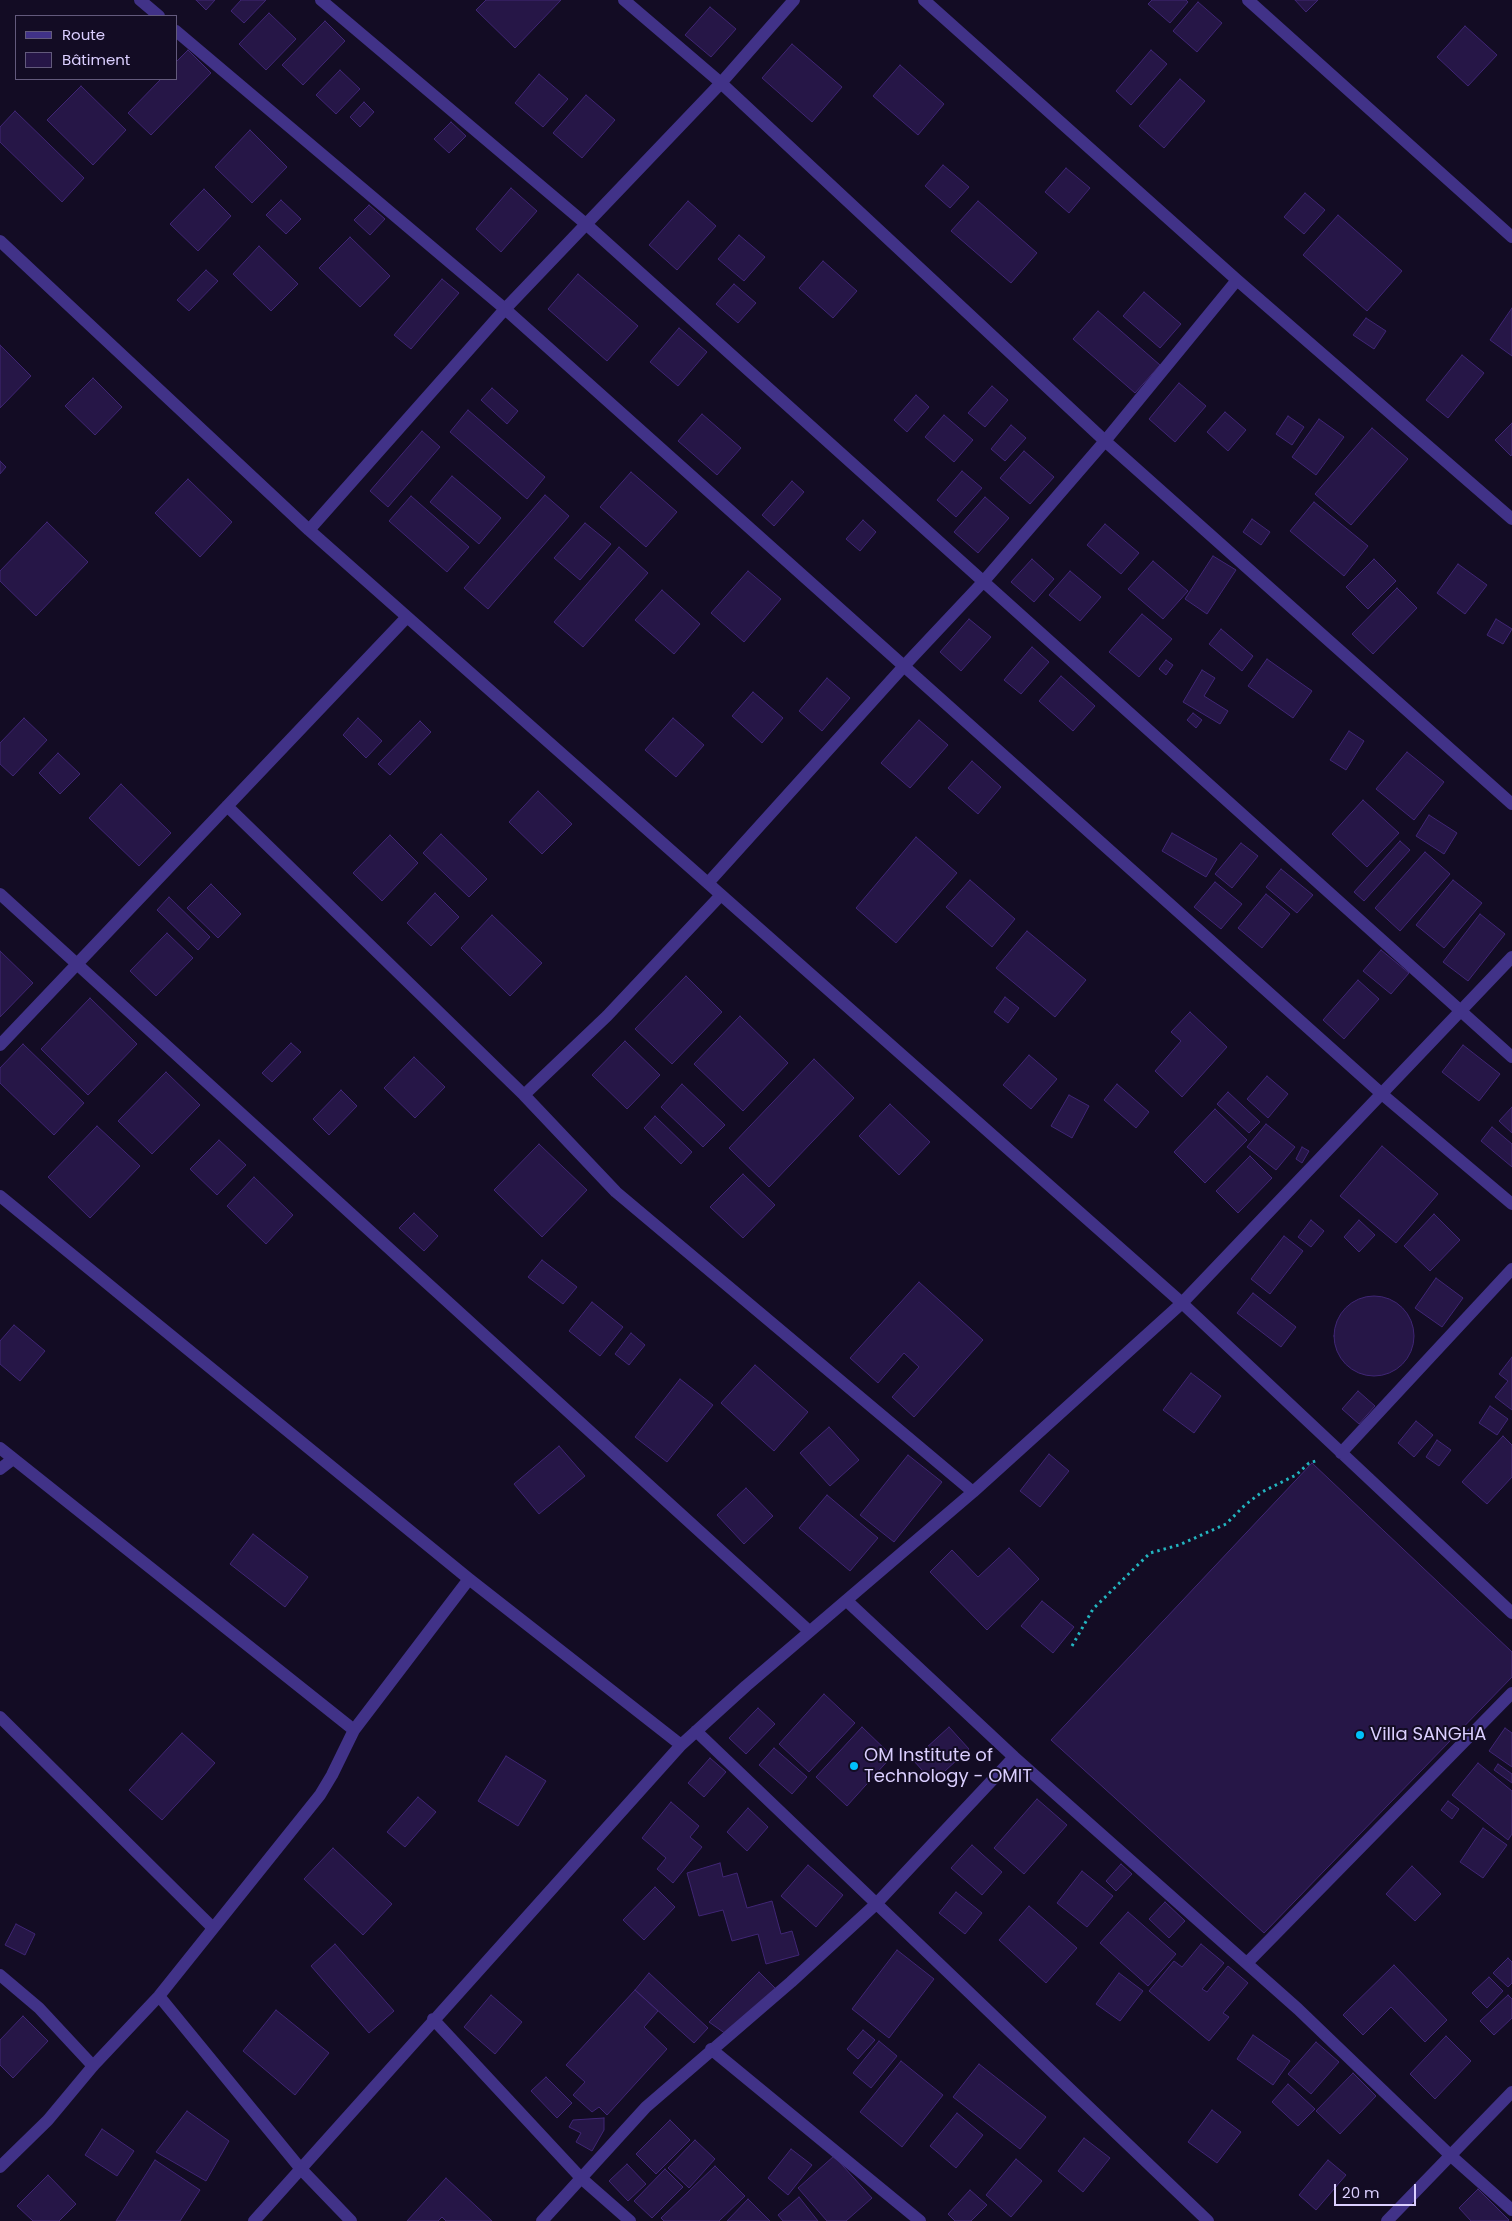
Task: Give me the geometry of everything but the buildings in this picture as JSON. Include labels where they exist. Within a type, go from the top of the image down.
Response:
[{"type":"street","points":[[140,0],[158,15]]},
{"type":"street","points":[[321,0],[587,225],[1512,1057]]},
{"type":"street","points":[[624,0],[721,83],[1105,441],[1512,804]]},
{"type":"street","points":[[309,530],[505,309],[721,83],[794,0]]},
{"type":"street","points":[[924,0],[1237,280],[1512,519]]},
{"type":"street","points":[[1248,0],[1512,237]]},
{"type":"street","points":[[178,33],[505,309],[1383,1094],[1512,1204]]},
{"type":"street","points":[[0,242],[309,530],[1182,1303],[1512,1613]]},
{"type":"street","points":[[708,883],[904,666],[983,582],[1105,441],[1237,280]]},
{"type":"street","points":[[0,1045],[407,617]]},
{"type":"street","points":[[227,806],[524,1095],[616,1192],[973,1492]]},
{"type":"street","points":[[0,894],[809,1631]]},
{"type":"street","points":[[524,1095],[607,1016],[721,895]]},
{"type":"street","points":[[254,2221],[433,2019],[498,1950],[681,1745],[809,1631],[847,1601],[973,1492],[1182,1303],[1512,957]]},
{"type":"street","points":[[0,1196],[469,1579],[681,1745]]},
{"type":"street","points":[[1341,1453],[1512,1269]]},
{"type":"street","points":[[0,1448],[354,1730]]},
{"type":"street","points":[[0,1469],[13,1459]]},
{"type":"street","points":[[0,2167],[48,2120],[93,2066],[159,1996],[320,1796],[354,1730],[469,1579]]},
{"type":"street","points":[[847,1601],[1014,1757],[1298,2009],[1450,2155],[1512,2210]]},
{"type":"street","points":[[1247,1963],[1512,1694]]},
{"type":"street","points":[[0,1717],[213,1928]]},
{"type":"street","points":[[696,1731],[1208,2221]]},
{"type":"street","points":[[542,2221],[646,2107],[791,1982],[876,1904],[1014,1757]]},
{"type":"street","points":[[0,1975],[39,2008],[93,2066]]},
{"type":"street","points":[[159,1996],[300,2168],[351,2221]]},
{"type":"street","points":[[433,2019],[581,2178],[630,2221]]},
{"type":"street","points":[[711,2049],[920,2221]]},
{"type":"street","points":[[1387,2221],[1512,2092]]},
{"type":"path","points":[[1072,1646],[1093,1609],[1150,1553],[1179,1545],[1226,1524],[1245,1505],[1262,1492],[1296,1475],[1309,1463],[1341,1453]]},
{"type":"place","name":"Villa SANGHA","points":[[1360,1735]]},
{"type":"place","name":"OM Institute of Technology - OMIT","points":[[854,1766]]}]
